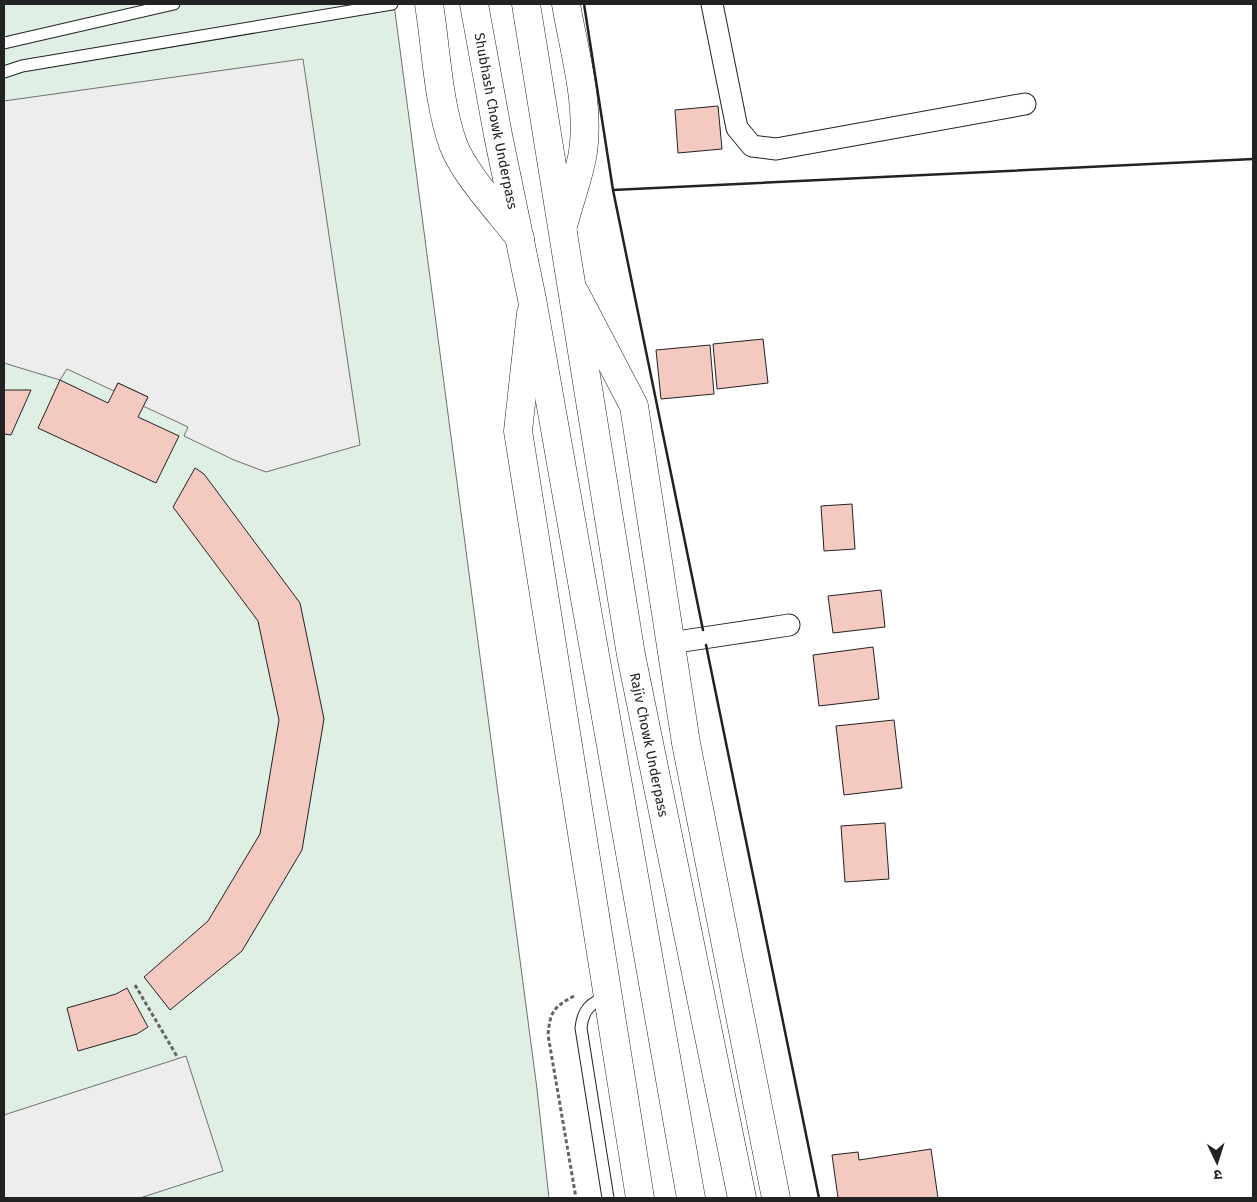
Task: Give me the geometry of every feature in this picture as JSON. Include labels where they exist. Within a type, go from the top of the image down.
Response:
[{"type":"main road","points":[[429,4],[445,115],[454,145],[464,165],[520,238]]},
{"type":"main road","name":"Shubhash Chowk Underpass","points":[[474,4],[498,135],[532,300]]},
{"type":"main road","points":[[526,4],[563,226]]},
{"type":"main road","points":[[563,226],[583,152],[584,125],[582,95],[566,4]]},
{"type":"main road","name":"Rajiv Chowk Underpass","points":[[563,226],[631,655],[742,1198]]},
{"type":"main road","points":[[573,290],[634,406],[686,743],[776,1198]]},
{"type":"main road","points":[[532,300],[518,431],[640,1198]]},
{"type":"main road","points":[[532,300],[692,1198]]},
{"type":"street","points":[[712,4],[737,128],[752,146],[776,149],[1025,104]]},
{"type":"street","points":[[670,643],[788,625]]},
{"type":"lane","points":[[4,43],[174,4]]},
{"type":"lane","points":[[4,72],[22,66],[392,4]]},
{"type":"lane","points":[[606,988],[582,1014],[580,1028],[608,1198]]},
{"type":"path","points":[[135,985],[178,1058]]},
{"type":"path","points":[[576,1198],[548,1035],[549,1020],[556,1006],[606,988]]},
{"type":"green space","points":[[4,4],[394,4],[537,1089],[549,1198],[4,1198]]},
{"type":"shaded area","points":[[303,59],[360,445],[266,472],[234,460],[184,436],[188,427],[143,406],[148,397],[118,383],[114,391],[67,369],[60,380],[4,363],[4,101]]},
{"type":"shaded area","points":[[186,1056],[223,1171],[140,1198],[4,1198],[4,1115]]},
{"type":"building","points":[[718,106],[722,149],[678,153],[675,110]]},
{"type":"building","points":[[763,339],[768,383],[717,389],[713,344]]},
{"type":"building","points":[[710,345],[714,394],[661,399],[656,350]]},
{"type":"building","points":[[60,380],[108,403],[118,383],[148,397],[138,417],[179,436],[156,483],[38,428]]},
{"type":"building","points":[[4,390],[31,390],[11,435],[4,434]]},
{"type":"building","points":[[195,468],[204,474],[300,603],[324,719],[302,850],[242,951],[170,1010],[144,977],[208,921],[260,834],[279,720],[258,621],[173,507]]},
{"type":"building","points":[[852,504],[855,549],[824,551],[821,506]]},
{"type":"building","points":[[881,590],[885,627],[833,633],[828,596]]},
{"type":"building","points":[[873,647],[879,699],[819,706],[813,655]]},
{"type":"building","points":[[894,720],[902,788],[844,795],[836,726]]},
{"type":"building","points":[[885,823],[889,879],[845,882],[841,826]]},
{"type":"building","points":[[127,988],[148,1027],[137,1034],[78,1051],[67,1008],[116,994]]},
{"type":"building","points":[[931,1149],[938,1198],[838,1198],[832,1155],[858,1152],[859,1160]]},
{"type":"wall","points":[[584,4],[613,190],[703,630]]},
{"type":"wall","points":[[613,190],[1253,159]]},
{"type":"wall","points":[[706,645],[819,1198]]}]
